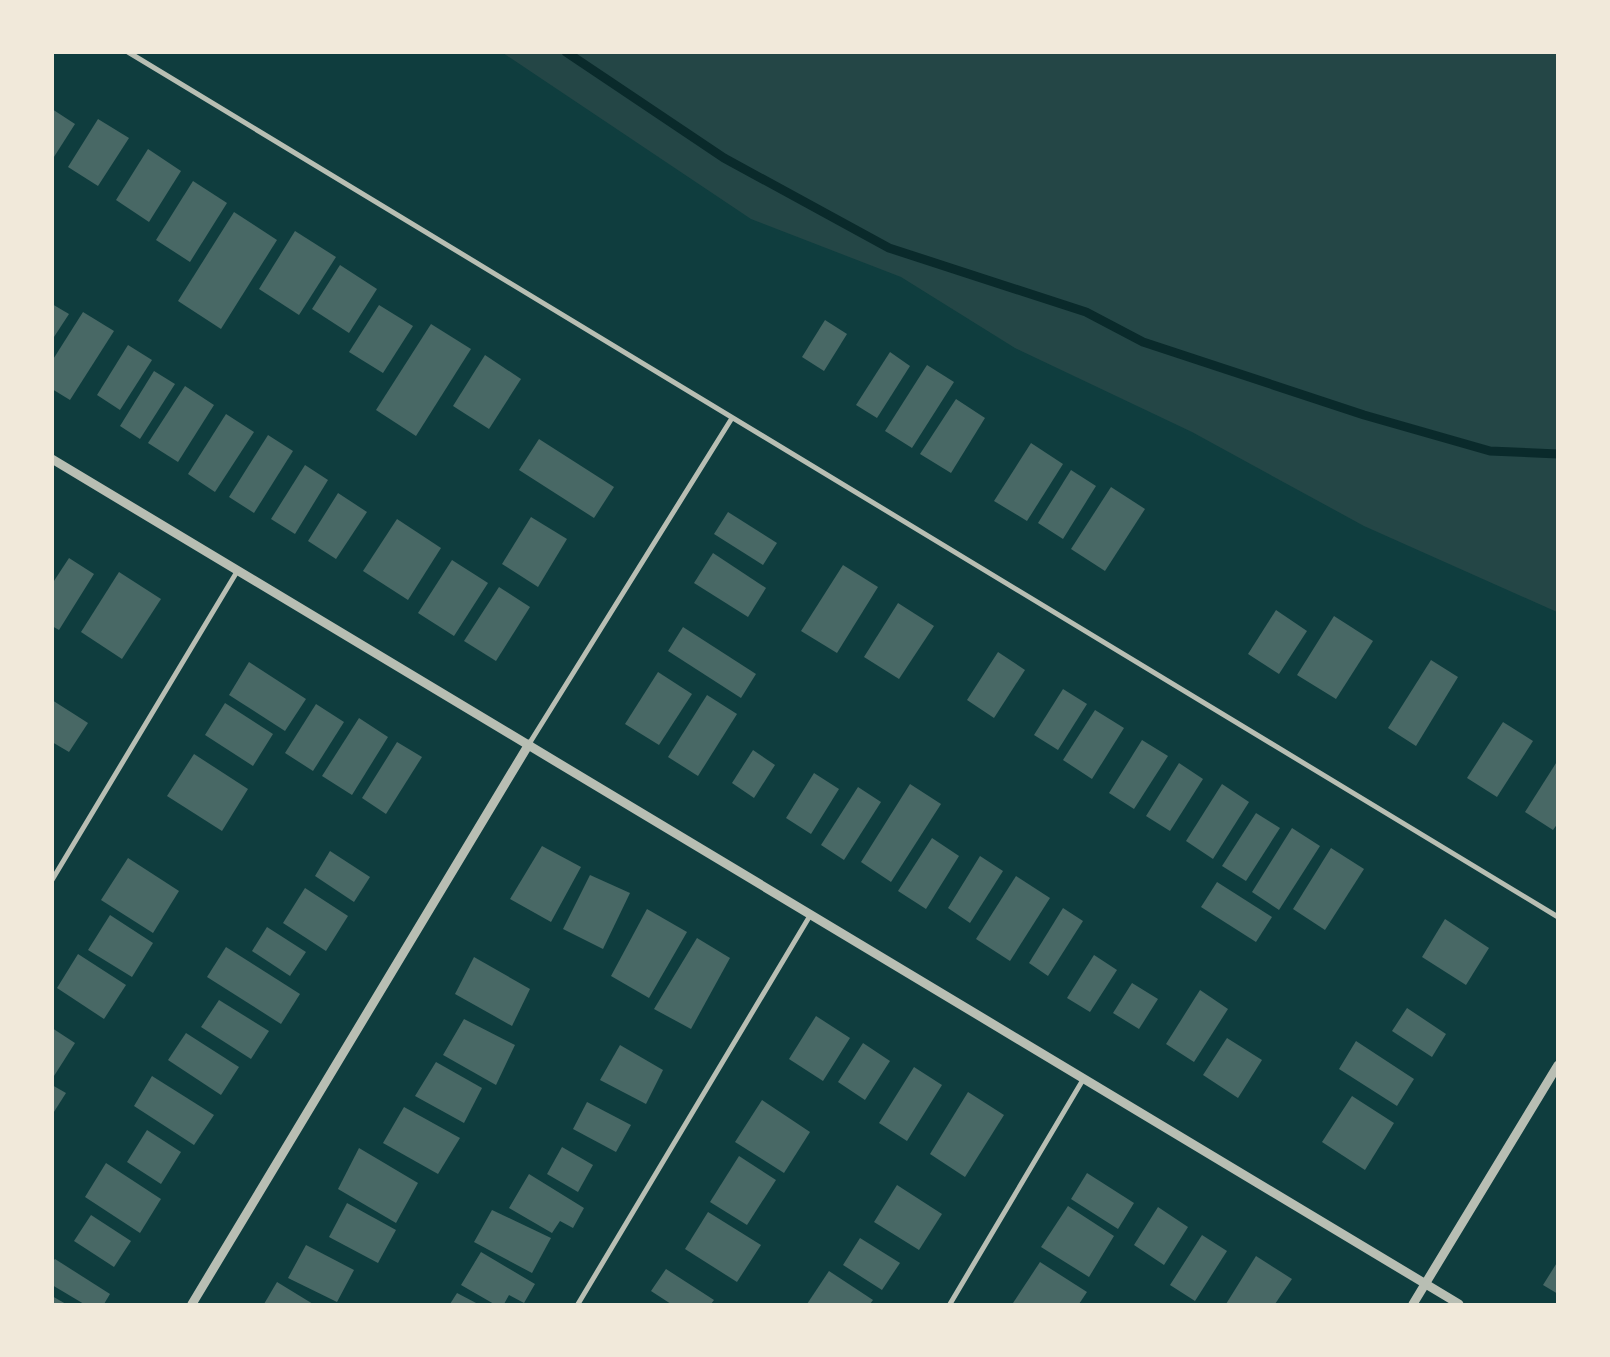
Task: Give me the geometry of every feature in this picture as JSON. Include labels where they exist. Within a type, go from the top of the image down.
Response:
[{"type":"street","points":[[128,52],[1558,916]]},
{"type":"street","points":[[192,1304],[529,744],[732,418]]},
{"type":"street","points":[[52,458],[1459,1304]]},
{"type":"street","points":[[52,880],[238,570]]},
{"type":"street","points":[[578,1304],[811,914]]},
{"type":"street","points":[[1413,1304],[1558,1065]]},
{"type":"street","points":[[950,1304],[1084,1078]]},
{"type":"shaded area","points":[[503,53],[1557,53],[1557,612],[1364,526],[1192,432],[1015,348],[901,277],[751,219]]},
{"type":"building","points":[[52,109],[75,124],[52,160]]},
{"type":"building","points":[[98,119],[129,138],[98,186],[68,167]]},
{"type":"building","points":[[148,149],[181,171],[149,222],[116,200]]},
{"type":"building","points":[[193,181],[227,203],[190,262],[156,240]]},
{"type":"building","points":[[234,212],[277,240],[221,329],[178,301]]},
{"type":"building","points":[[295,231],[336,257],[299,315],[259,289]]},
{"type":"building","points":[[340,265],[377,289],[349,333],[312,309]]},
{"type":"building","points":[[52,304],[69,314],[52,340]]},
{"type":"building","points":[[379,305],[413,326],[383,373],[349,352]]},
{"type":"building","points":[[83,312],[114,331],[70,400],[52,389],[52,361]]},
{"type":"building","points":[[825,320],[847,334],[824,371],[802,357]]},
{"type":"building","points":[[431,324],[471,349],[416,436],[376,410]]},
{"type":"building","points":[[128,345],[152,360],[120,410],[97,395]]},
{"type":"building","points":[[890,352],[910,366],[877,418],[856,405]]},
{"type":"building","points":[[485,355],[521,379],[489,429],[453,406]]},
{"type":"building","points":[[927,365],[954,382],[912,448],[885,431]]},
{"type":"building","points":[[154,371],[175,384],[140,439],[120,426]]},
{"type":"building","points":[[185,386],[214,405],[178,462],[148,443]]},
{"type":"building","points":[[956,399],[985,418],[951,473],[920,454]]},
{"type":"building","points":[[226,414],[254,432],[215,492],[188,474]]},
{"type":"building","points":[[268,435],[293,451],[254,513],[229,497]]},
{"type":"building","points":[[539,439],[614,487],[594,518],[519,470]]},
{"type":"building","points":[[1031,443],[1063,464],[1027,521],[994,501]]},
{"type":"building","points":[[305,465],[328,480],[295,534],[271,519]]},
{"type":"building","points":[[1071,470],[1096,486],[1063,539],[1038,523]]},
{"type":"building","points":[[1111,487],[1145,509],[1105,571],[1071,549]]},
{"type":"building","points":[[338,493],[367,512],[336,559],[308,541]]},
{"type":"building","points":[[728,512],[777,543],[763,565],[714,534]]},
{"type":"building","points":[[531,517],[567,539],[538,587],[502,564]]},
{"type":"building","points":[[397,519],[441,548],[408,600],[363,571]]},
{"type":"building","points":[[713,553],[766,588],[748,617],[694,583]]},
{"type":"building","points":[[69,558],[94,574],[59,630],[52,626],[52,584]]},
{"type":"building","points":[[452,560],[488,583],[454,636],[418,613]]},
{"type":"building","points":[[843,565],[878,587],[837,653],[801,631]]},
{"type":"building","points":[[119,572],[161,599],[122,659],[81,632]]},
{"type":"building","points":[[499,587],[530,607],[496,661],[464,641]]},
{"type":"building","points":[[898,603],[934,626],[899,679],[864,657]]},
{"type":"building","points":[[1276,610],[1307,631],[1279,674],[1248,654]]},
{"type":"building","points":[[1334,616],[1373,641],[1336,699],[1297,675]]},
{"type":"building","points":[[683,627],[756,674],[741,698],[668,651]]},
{"type":"building","points":[[998,652],[1025,670],[994,718],[967,700]]},
{"type":"building","points":[[1431,660],[1458,677],[1416,746],[1388,728]]},
{"type":"building","points":[[249,662],[306,699],[285,731],[229,695]]},
{"type":"building","points":[[658,672],[692,694],[659,745],[625,724]]},
{"type":"building","points":[[1063,689],[1087,704],[1058,750],[1034,735]]},
{"type":"building","points":[[707,695],[737,714],[698,776],[668,757]]},
{"type":"building","points":[[52,700],[88,723],[69,752],[52,742]]},
{"type":"building","points":[[225,703],[273,734],[253,766],[205,735]]},
{"type":"building","points":[[316,704],[344,722],[313,771],[285,753]]},
{"type":"building","points":[[1095,710],[1124,728],[1092,779],[1063,760]]},
{"type":"building","points":[[359,718],[388,737],[352,795],[322,776]]},
{"type":"building","points":[[1503,722],[1533,741],[1497,797],[1467,778]]},
{"type":"building","points":[[1142,740],[1168,756],[1134,809],[1109,793]]},
{"type":"building","points":[[397,742],[422,757],[386,814],[362,798]]},
{"type":"building","points":[[753,750],[775,765],[754,798],[732,783]]},
{"type":"building","points":[[194,754],[248,789],[222,831],[167,796]]},
{"type":"building","points":[[1558,760],[1558,823],[1553,830],[1525,812]]},
{"type":"building","points":[[1179,763],[1203,779],[1170,831],[1146,816]]},
{"type":"building","points":[[814,773],[839,789],[811,834],[786,818]]},
{"type":"building","points":[[910,784],[941,804],[891,882],[861,862]]},
{"type":"building","points":[[1222,784],[1249,802],[1213,859],[1186,841]]},
{"type":"building","points":[[858,787],[881,802],[844,860],[821,845]]},
{"type":"building","points":[[1256,813],[1280,828],[1246,881],[1222,866]]},
{"type":"building","points":[[1292,828],[1320,846],[1279,910],[1252,892]]},
{"type":"building","points":[[932,838],[959,856],[926,909],[898,891]]},
{"type":"building","points":[[542,846],[581,867],[551,922],[510,899]]},
{"type":"building","points":[[1331,848],[1364,869],[1325,930],[1293,909]]},
{"type":"building","points":[[330,851],[370,877],[354,902],[315,876]]},
{"type":"building","points":[[980,856],[1003,871],[970,923],[948,908]]},
{"type":"building","points":[[128,858],[179,891],[153,933],[101,900]]},
{"type":"building","points":[[590,875],[630,893],[603,949],[563,929]]},
{"type":"building","points":[[1016,876],[1050,898],[1010,961],[976,939]]},
{"type":"building","points":[[1217,882],[1272,917],[1256,942],[1201,907]]},
{"type":"building","points":[[305,888],[348,916],[326,951],[283,923]]},
{"type":"building","points":[[1063,908],[1083,921],[1048,976],[1029,963]]},
{"type":"building","points":[[647,909],[687,932],[649,998],[611,976]]},
{"type":"building","points":[[110,915],[153,943],[132,977],[88,950]]},
{"type":"building","points":[[1445,919],[1489,948],[1466,985],[1422,957]]},
{"type":"building","points":[[267,927],[306,952],[290,976],[252,951]]},
{"type":"building","points":[[697,938],[730,958],[691,1029],[654,1009]]},
{"type":"building","points":[[226,947],[300,994],[281,1024],[207,977]]},
{"type":"building","points":[[78,954],[126,985],[104,1019],[57,988]]},
{"type":"building","points":[[1094,955],[1117,970],[1090,1012],[1067,998]]},
{"type":"building","points":[[474,957],[530,989],[512,1026],[455,994]]},
{"type":"building","points":[[1132,983],[1158,999],[1139,1029],[1113,1013]]},
{"type":"building","points":[[1200,990],[1228,1009],[1194,1062],[1166,1044]]},
{"type":"building","points":[[219,1000],[269,1031],[251,1059],[201,1027]]},
{"type":"building","points":[[1407,1008],[1446,1034],[1432,1057],[1392,1031]]},
{"type":"building","points":[[816,1016],[850,1038],[823,1081],[789,1059]]},
{"type":"building","points":[[464,1019],[515,1045],[496,1085],[443,1055]]},
{"type":"building","points":[[52,1028],[75,1043],[54,1076],[52,1075]]},
{"type":"building","points":[[186,1033],[239,1067],[221,1095],[168,1060]]},
{"type":"building","points":[[1227,1038],[1262,1060],[1238,1098],[1203,1075]]},
{"type":"building","points":[[1356,1041],[1414,1079],[1397,1106],[1339,1069]]},
{"type":"building","points":[[863,1043],[890,1061],[865,1100],[838,1082]]},
{"type":"building","points":[[620,1045],[663,1070],[646,1104],[600,1080]]},
{"type":"building","points":[[436,1062],[482,1088],[464,1123],[415,1096]]},
{"type":"building","points":[[914,1067],[942,1085],[907,1141],[879,1123]]},
{"type":"building","points":[[152,1076],[214,1115],[194,1145],[134,1106]]},
{"type":"building","points":[[52,1085],[66,1093],[52,1115]]},
{"type":"building","points":[[968,1092],[1004,1115],[965,1177],[930,1154]]},
{"type":"building","points":[[1352,1096],[1394,1123],[1365,1170],[1322,1142]]},
{"type":"building","points":[[762,1100],[810,1132],[784,1173],[735,1142]]},
{"type":"building","points":[[587,1102],[631,1125],[616,1152],[573,1129]]},
{"type":"building","points":[[404,1107],[460,1138],[438,1174],[383,1143]]},
{"type":"building","points":[[147,1130],[181,1152],[161,1184],[127,1162]]},
{"type":"building","points":[[562,1147],[593,1165],[578,1192],[547,1174]]},
{"type":"building","points":[[359,1148],[418,1183],[396,1223],[338,1189]]},
{"type":"building","points":[[739,1156],[776,1180],[747,1225],[710,1202]]},
{"type":"building","points":[[106,1163],[161,1199],[140,1233],[85,1197]]},
{"type":"building","points":[[1087,1173],[1134,1203],[1118,1229],[1071,1199]]},
{"type":"building","points":[[529,1174],[584,1208],[573,1228],[560,1221],[552,1233],[509,1208]]},
{"type":"building","points":[[897,1185],[942,1214],[919,1250],[874,1222]]},
{"type":"building","points":[[347,1203],[396,1230],[378,1263],[329,1237]]},
{"type":"building","points":[[1068,1206],[1114,1236],[1089,1277],[1041,1247]]},
{"type":"building","points":[[1158,1207],[1188,1227],[1164,1265],[1134,1245]]},
{"type":"building","points":[[492,1210],[551,1238],[532,1273],[474,1242]]},
{"type":"building","points":[[708,1212],[761,1245],[737,1282],[685,1249]]},
{"type":"building","points":[[91,1215],[131,1241],[114,1267],[74,1241]]},
{"type":"building","points":[[1202,1235],[1227,1251],[1195,1301],[1170,1285]]},
{"type":"building","points":[[860,1238],[900,1263],[882,1290],[843,1265]]},
{"type":"building","points":[[306,1245],[354,1270],[337,1302],[288,1278]]},
{"type":"building","points":[[481,1252],[535,1284],[524,1303],[509,1295],[504,1304],[494,1304],[461,1285]]},
{"type":"building","points":[[1256,1256],[1292,1279],[1275,1304],[1226,1304]]},
{"type":"building","points":[[55,1259],[110,1294],[104,1304],[84,1304],[52,1285],[52,1262]]},
{"type":"building","points":[[1558,1261],[1558,1294],[1543,1285]]},
{"type":"building","points":[[1040,1262],[1087,1292],[1079,1304],[1013,1303]]},
{"type":"building","points":[[666,1269],[714,1300],[711,1304],[671,1304],[651,1291]]},
{"type":"building","points":[[829,1271],[873,1300],[870,1304],[807,1304]]},
{"type":"building","points":[[277,1282],[313,1304],[264,1304]]},
{"type":"building","points":[[457,1293],[478,1304],[450,1304]]},
{"type":"building","points":[[52,1296],[66,1304],[52,1304]]},
{"type":"waterway","points":[[566,52],[724,158],[889,248],[1086,312],[1143,342],[1364,415],[1490,451],[1558,454]]}]
